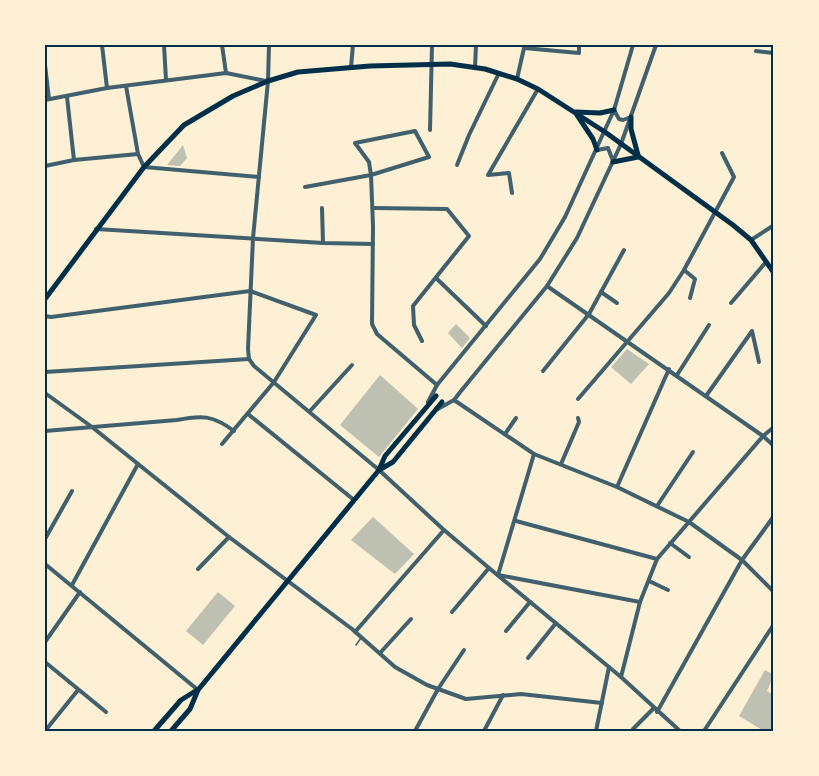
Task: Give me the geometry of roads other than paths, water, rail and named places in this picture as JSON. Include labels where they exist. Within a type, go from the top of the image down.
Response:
[{"type":"main road","points":[[45,299],[144,167],[184,125],[233,96],[268,81],[298,72],[432,64],[499,73],[538,89],[605,132],[752,240],[774,273]]},
{"type":"main road","points":[[574,112],[600,113],[614,110]]},
{"type":"main road","points":[[574,112],[593,139],[597,150]]},
{"type":"main road","points":[[631,117],[631,129],[638,157]]},
{"type":"main road","points":[[613,162],[638,157]]},
{"type":"main road","points":[[171,731],[190,709],[198,690],[379,470],[385,456],[436,396]]},
{"type":"main road","points":[[379,470],[393,462],[442,402]]},
{"type":"main road","points":[[154,731],[181,700],[198,690]]},
{"type":"street","points":[[102,45],[107,88]]},
{"type":"street","points":[[164,45],[166,80]]},
{"type":"street","points":[[222,45],[226,73]]},
{"type":"street","points":[[269,45],[268,81],[253,238],[249,359],[254,366],[379,470],[444,530],[621,677],[680,731]]},
{"type":"street","points":[[351,68],[353,45]]},
{"type":"street","points":[[430,130],[432,45]]},
{"type":"street","points":[[475,68],[476,45]]},
{"type":"street","points":[[517,79],[524,48],[579,53],[579,45]]},
{"type":"street","points":[[426,406],[437,385],[540,259],[565,217],[614,110],[633,45]]},
{"type":"street","points":[[433,412],[454,400],[547,286],[577,238],[621,144],[657,45]]},
{"type":"street","points":[[756,51],[774,53]]},
{"type":"street","points":[[45,65],[47,99],[107,88],[226,73],[268,81]]},
{"type":"street","points":[[457,165],[499,73]]},
{"type":"street","points":[[126,86],[138,154],[144,167],[259,177]]},
{"type":"street","points":[[512,193],[509,173],[488,175],[538,89]]},
{"type":"street","points":[[67,97],[74,160]]},
{"type":"street","points":[[614,110],[619,119],[631,117]]},
{"type":"street","points":[[305,187],[371,175],[429,157],[415,131],[356,143],[369,162],[371,175],[374,244],[372,324],[377,334],[437,385]]},
{"type":"street","points":[[597,150],[608,148],[613,162]]},
{"type":"street","points":[[578,399],[629,342],[669,293],[684,270],[734,177],[722,153]]},
{"type":"street","points":[[45,166],[74,160],[138,154]]},
{"type":"street","points":[[322,208],[323,243]]},
{"type":"street","points":[[373,208],[447,209],[469,236],[413,306],[414,325],[422,341]]},
{"type":"street","points":[[752,240],[774,225]]},
{"type":"street","points":[[96,229],[374,244]]},
{"type":"street","points":[[543,371],[590,314],[624,250]]},
{"type":"street","points":[[731,303],[766,261]]},
{"type":"street","points":[[684,270],[695,279],[690,298]]},
{"type":"street","points":[[435,278],[486,326]]},
{"type":"street","points":[[547,286],[669,369],[764,436],[774,446]]},
{"type":"street","points":[[45,316],[250,291],[316,315],[274,382],[222,444]]},
{"type":"street","points":[[601,292],[617,303]]},
{"type":"street","points":[[677,375],[709,325]]},
{"type":"street","points":[[706,396],[752,331],[759,362]]},
{"type":"street","points":[[45,372],[249,359]]},
{"type":"street","points":[[310,411],[352,364]]},
{"type":"street","points":[[617,487],[669,369]]},
{"type":"street","points":[[45,393],[355,632],[395,667],[438,689],[466,699],[521,694],[602,703]]},
{"type":"street","points":[[454,400],[534,454],[617,487],[689,522],[741,560],[774,592]]},
{"type":"street","points":[[248,414],[354,500]]},
{"type":"street","points":[[45,431],[177,420],[197,416],[211,418],[234,431]]},
{"type":"street","points":[[505,434],[516,418]]},
{"type":"street","points":[[561,464],[579,422],[578,418]]},
{"type":"street","points":[[621,677],[640,602],[657,559],[764,436],[774,428]]},
{"type":"street","points":[[657,506],[693,452]]},
{"type":"street","points":[[498,575],[516,521],[534,454]]},
{"type":"street","points":[[72,585],[138,464]]},
{"type":"street","points":[[45,539],[72,490]]},
{"type":"street","points":[[633,729],[655,710],[741,560],[774,516]]},
{"type":"street","points":[[516,521],[657,559]]},
{"type":"street","points":[[355,632],[444,530]]},
{"type":"street","points":[[198,569],[229,537]]},
{"type":"street","points":[[670,543],[689,558]]},
{"type":"street","points":[[45,564],[198,690]]},
{"type":"street","points":[[452,612],[489,568]]},
{"type":"street","points":[[498,575],[640,602]]},
{"type":"street","points":[[649,581],[668,590]]},
{"type":"street","points":[[45,642],[80,592]]},
{"type":"street","points":[[506,631],[531,602]]},
{"type":"street","points":[[380,653],[411,620]]},
{"type":"street","points":[[528,658],[556,623]]},
{"type":"street","points":[[704,731],[774,624]]},
{"type":"street","points":[[416,731],[438,689],[464,651]]},
{"type":"street","points":[[45,662],[106,712]]},
{"type":"street","points":[[596,731],[609,667]]},
{"type":"street","points":[[45,731],[78,690]]},
{"type":"street","points":[[484,731],[503,695]]},
{"type":"lane","points":[[356,645],[362,638]]}]
